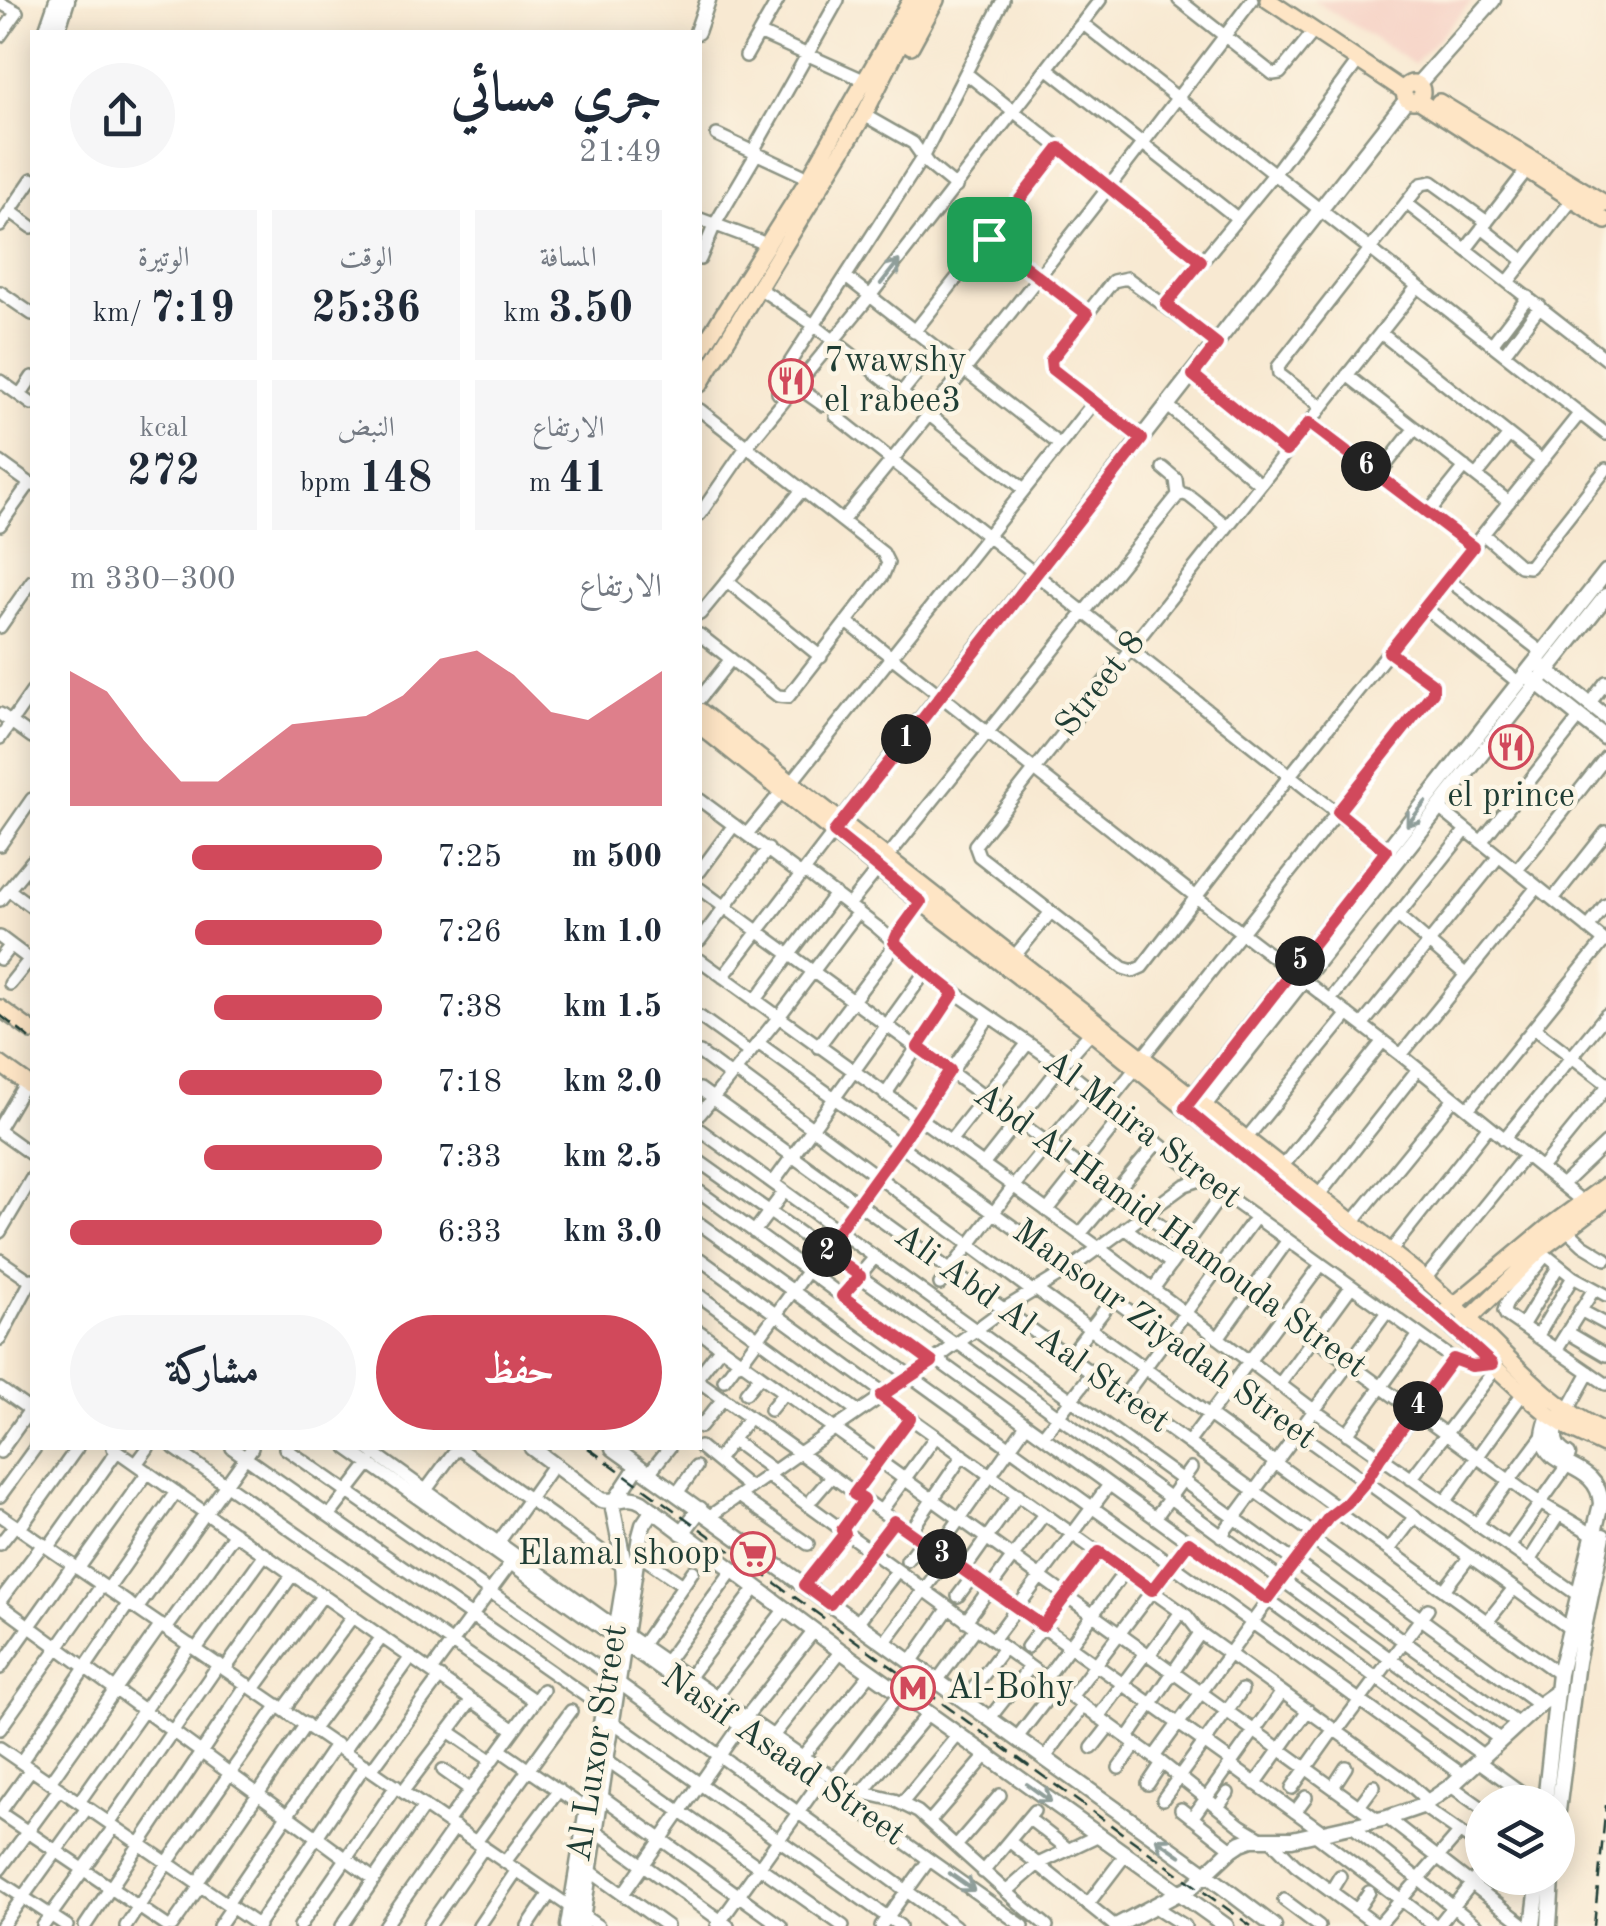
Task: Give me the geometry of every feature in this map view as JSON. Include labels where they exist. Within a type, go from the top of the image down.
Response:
[{"type":"main road","points":[[702,348],[809,178],[911,0]]},
{"type":"main road","points":[[702,381],[864,115],[922,0]]},
{"type":"main road","points":[[886,75],[899,66],[936,0]]},
{"type":"main road","points":[[1268,0],[1359,60],[1606,204]]},
{"type":"main road","points":[[1282,0],[1526,171],[1606,221]]},
{"type":"main road","points":[[702,713],[786,787]]},
{"type":"main road","points":[[702,727],[1014,958],[1441,1317],[1522,1393],[1606,1446]]},
{"type":"main road","points":[[883,863],[921,902],[1139,1063]]},
{"type":"main road","points":[[0,1008],[30,1030]]},
{"type":"main road","points":[[0,1064],[29,1085]]},
{"type":"main road","points":[[1194,1107],[1246,1139],[1424,1279],[1548,1398],[1558,1415],[1606,1432]]},
{"type":"main road","points":[[1441,1317],[1606,1185]]},
{"type":"main road","points":[[1457,1332],[1566,1229],[1606,1200]]},
{"type":"street","points":[[47,30],[57,0]]},
{"type":"street","points":[[58,30],[67,0]]},
{"type":"street","points":[[698,30],[708,0]]},
{"type":"street","points":[[746,56],[778,0]]},
{"type":"street","points":[[702,254],[838,0]]},
{"type":"street","points":[[785,399],[778,392],[778,381],[922,158],[1003,0]]},
{"type":"street","points":[[702,511],[746,446],[870,296],[1100,0]]},
{"type":"street","points":[[1180,0],[1277,74],[1314,30]]},
{"type":"street","points":[[842,521],[1144,144],[1252,0]]},
{"type":"street","points":[[722,977],[1413,92],[1493,0]]},
{"type":"street","points":[[0,3],[17,12],[0,35]]},
{"type":"street","points":[[1082,23],[1606,434]]},
{"type":"street","points":[[759,34],[866,81]]},
{"type":"street","points":[[1166,304],[1275,173],[1359,60]]},
{"type":"street","points":[[1047,68],[1237,218]]},
{"type":"street","points":[[967,74],[1201,261]]},
{"type":"street","points":[[864,115],[913,143],[922,158],[956,186]]},
{"type":"street","points":[[717,135],[809,178]]},
{"type":"street","points":[[914,332],[1060,148]]},
{"type":"street","points":[[1466,249],[1526,171]]},
{"type":"street","points":[[0,226],[30,182]]},
{"type":"street","points":[[1322,407],[1279,374],[1278,367],[1421,184],[1432,182],[1524,261]]},
{"type":"street","points":[[1508,282],[1572,200]]},
{"type":"street","points":[[1406,203],[1605,356]]},
{"type":"street","points":[[10,212],[30,225]]},
{"type":"street","points":[[702,219],[767,244]]},
{"type":"street","points":[[989,239],[1087,314]]},
{"type":"street","points":[[846,277],[1060,444]]},
{"type":"street","points":[[1142,439],[1052,369],[1051,360],[1087,314],[1114,281],[1122,277],[1132,279],[1217,344]]},
{"type":"street","name":"Street 8","points":[[1196,896],[1142,967],[1132,971],[1122,968],[975,851],[978,840],[1034,768],[1417,287]]},
{"type":"street","points":[[760,288],[814,324],[1024,489]]},
{"type":"street","points":[[0,292],[30,313]]},
{"type":"street","points":[[1492,344],[1528,297]]},
{"type":"street","points":[[1504,354],[1540,306]]},
{"type":"street","points":[[1382,334],[1542,461]]},
{"type":"street","points":[[902,392],[937,349]]},
{"type":"street","points":[[1193,375],[1286,451]]},
{"type":"street","points":[[1347,375],[1509,502]]},
{"type":"street","points":[[0,380],[30,402]]},
{"type":"street","points":[[20,395],[30,380]]},
{"type":"street","points":[[796,386],[822,405]]},
{"type":"street","points":[[747,834],[1094,402]]},
{"type":"street","points":[[1168,406],[1260,484]]},
{"type":"street","points":[[702,412],[883,553],[888,563],[792,695],[783,698],[774,694],[702,636]]},
{"type":"street","points":[[1196,896],[1580,413]]},
{"type":"street","points":[[836,416],[1392,856]]},
{"type":"street","points":[[1309,423],[1473,547]]},
{"type":"street","points":[[1378,475],[1415,428]]},
{"type":"street","points":[[1476,476],[1509,435]]},
{"type":"street","points":[[0,462],[30,483]]},
{"type":"street","points":[[1428,513],[1465,467]]},
{"type":"street","points":[[1163,468],[1176,479],[1178,495]]},
{"type":"street","points":[[1483,534],[1520,566],[1529,566],[1606,469]]},
{"type":"street","points":[[0,525],[30,485]]},
{"type":"street","points":[[702,612],[802,490]]},
{"type":"street","points":[[702,1112],[814,972],[883,863],[1178,495],[1189,496],[1227,526]]},
{"type":"street","points":[[1392,856],[1439,808],[1606,572]]},
{"type":"street","points":[[1447,579],[1535,671],[1584,710],[1606,738]]},
{"type":"street","points":[[727,581],[821,656]]},
{"type":"street","points":[[0,628],[30,584]]},
{"type":"street","points":[[1194,1107],[1535,671],[1606,596]]},
{"type":"street","points":[[1424,608],[1535,671]]},
{"type":"street","points":[[848,622],[1583,1202]]},
{"type":"street","points":[[1106,1104],[1434,689],[1433,684],[1389,652]]},
{"type":"street","points":[[702,695],[731,659]]},
{"type":"street","points":[[1481,842],[1606,682]]},
{"type":"street","points":[[0,738],[6,718],[30,694]]},
{"type":"street","points":[[1584,710],[1606,717]]},
{"type":"street","points":[[6,718],[30,736]]},
{"type":"street","points":[[1516,870],[1606,757]]},
{"type":"street","name":"Al Mnira Street","points":[[702,801],[854,908],[954,993],[1060,1066],[1203,1178],[1418,1335],[1453,1359],[1472,1366],[1494,1366]]},
{"type":"street","points":[[0,845],[30,802]]},
{"type":"street","points":[[1439,808],[1605,941],[1468,1109]]},
{"type":"street","points":[[702,868],[734,825]]},
{"type":"street","points":[[1330,1000],[1466,830]]},
{"type":"street","points":[[1553,900],[1606,832]]},
{"type":"street","points":[[702,937],[768,849]]},
{"type":"street","points":[[1362,1025],[1499,856]]},
{"type":"street","points":[[30,863],[4,895],[30,906]]},
{"type":"street","points":[[1401,1056],[1537,886]]},
{"type":"street","name":"Abd Al Hamid Hamouda Street","points":[[702,890],[1540,1503],[1594,1535]]},
{"type":"street","points":[[755,1001],[835,894]]},
{"type":"street","points":[[818,1046],[892,949],[897,935],[921,902]]},
{"type":"street","points":[[1588,928],[1606,906]]},
{"type":"street","points":[[1014,958],[1051,912]]},
{"type":"street","points":[[1397,915],[1466,975]]},
{"type":"street","points":[[0,959],[5,941],[30,959]]},
{"type":"street","points":[[10,984],[30,961]]},
{"type":"street","points":[[702,962],[1080,1234],[1315,1412],[1578,1595]]},
{"type":"street","points":[[773,1182],[926,971]]},
{"type":"street","points":[[885,1095],[954,993]]},
{"type":"street","points":[[1246,1139],[1348,1014]]},
{"type":"street","points":[[1504,1139],[1606,1015]]},
{"type":"street","points":[[724,1380],[824,1250],[989,1017]]},
{"type":"street","name":"Mansour Ziyadah Street","points":[[702,1018],[834,1098],[1568,1628]]},
{"type":"street","points":[[1534,1028],[1606,1086],[1541,1168]]},
{"type":"street","points":[[983,1165],[1060,1066],[1092,1032]]},
{"type":"street","points":[[1282,1167],[1382,1041]]},
{"type":"street","points":[[950,1141],[1028,1043]]},
{"type":"street","points":[[702,1055],[812,1128],[1089,1328],[1559,1674]]},
{"type":"street","points":[[1318,1196],[1418,1069]]},
{"type":"street","points":[[29,1085],[0,1129],[30,1154]]},
{"type":"street","name":"Ali Abd Al Aal Street","points":[[702,1090],[1424,1614],[1539,1705]]},
{"type":"street","points":[[940,1284],[1091,1092]]},
{"type":"street","points":[[1352,1224],[1454,1098]]},
{"type":"street","points":[[1047,1211],[1122,1116]]},
{"type":"street","points":[[1389,1252],[1489,1126]]},
{"type":"street","points":[[702,1131],[1518,1724]]},
{"type":"street","points":[[1080,1234],[1156,1142]]},
{"type":"street","points":[[1562,1184],[1606,1143]]},
{"type":"street","points":[[1424,1279],[1525,1156]]},
{"type":"street","points":[[702,1163],[1058,1416],[1501,1740]]},
{"type":"street","points":[[682,1533],[705,1512],[745,1492],[1004,1309],[1071,1268],[1185,1184],[1203,1178]]},
{"type":"street","points":[[0,1232],[30,1181]]},
{"type":"street","points":[[754,1232],[784,1192]]},
{"type":"street","points":[[702,1193],[1377,1678],[1514,1785]]},
{"type":"street","points":[[1152,1289],[1223,1193]]},
{"type":"street","points":[[1124,1396],[1256,1217]]},
{"type":"street","points":[[702,1225],[1360,1701],[1465,1790]]},
{"type":"street","points":[[1125,1228],[1171,1263]]},
{"type":"street","points":[[1566,1229],[1606,1259]]},
{"type":"street","points":[[1218,1338],[1288,1240]]},
{"type":"street","points":[[1556,1350],[1580,1310],[1601,1289],[1573,1278],[1542,1253],[1504,1306],[1506,1315],[1537,1337],[1588,1372],[1606,1384]]},
{"type":"street","points":[[842,1296],[876,1257]]},
{"type":"street","points":[[0,1260],[30,1280]]},
{"type":"street","points":[[702,1260],[910,1418],[1152,1590],[1194,1622],[1200,1633],[1407,1782],[1426,1804],[1465,1836]]},
{"type":"street","points":[[1188,1443],[1321,1265]]},
{"type":"street","points":[[1522,1326],[1558,1267]]},
{"type":"street","points":[[1537,1337],[1573,1278]]},
{"type":"street","points":[[0,1339],[30,1285]]},
{"type":"street","points":[[1280,1385],[1351,1287]]},
{"type":"street","points":[[702,1297],[858,1412]]},
{"type":"street","points":[[1069,1356],[1113,1299]]},
{"type":"street","points":[[1580,1310],[1606,1324]]},
{"type":"street","points":[[1221,1536],[1386,1312]]},
{"type":"street","points":[[1567,1332],[1606,1355]]},
{"type":"street","points":[[702,1333],[1465,1879]]},
{"type":"street","points":[[1347,1434],[1418,1335]]},
{"type":"street","points":[[702,1371],[721,1347]]},
{"type":"street","points":[[1148,1784],[1178,1722],[1314,1537],[1366,1481],[1453,1359]]},
{"type":"street","points":[[1411,1479],[1494,1366]]},
{"type":"street","points":[[1477,1524],[1588,1372]]},
{"type":"street","points":[[1043,1436],[1092,1373]]},
{"type":"street","points":[[746,1394],[760,1376]]},
{"type":"street","points":[[702,1383],[1178,1722],[1437,1926],[1465,1892]]},
{"type":"street","points":[[0,1389],[30,1408]]},
{"type":"street","points":[[770,1410],[784,1393]]},
{"type":"street","points":[[1444,1502],[1522,1393]]},
{"type":"street","points":[[702,1425],[723,1399]]},
{"type":"street","points":[[0,1452],[30,1410]]},
{"type":"street","points":[[1558,1415],[1554,1436],[1559,1450],[1593,1470],[1606,1487]]},
{"type":"street","points":[[717,1460],[749,1418]]},
{"type":"street","points":[[804,1585],[843,1532],[878,1461],[910,1418]]},
{"type":"street","points":[[884,1643],[924,1590],[960,1519],[1026,1425]]},
{"type":"street","points":[[1544,1434],[1550,1454],[1589,1476],[1600,1492],[1601,1504],[1568,1628],[1556,1693],[1561,1717],[1559,1785]]},
{"type":"street","points":[[881,1512],[936,1436]]},
{"type":"street","points":[[732,1440],[843,1532],[1180,1776],[1241,1826],[1266,1839],[1378,1926],[1460,1832]]},
{"type":"street","points":[[702,1449],[745,1492],[808,1544]]},
{"type":"street","points":[[0,1496],[34,1450]]},
{"type":"street","points":[[0,1544],[75,1450]]},
{"type":"street","points":[[114,1450],[0,1603],[374,1879]]},
{"type":"street","points":[[116,1450],[514,1730]]},
{"type":"street","points":[[136,1464],[146,1450]]},
{"type":"street","points":[[177,1450],[452,1643],[539,1696],[471,1790],[385,1926]]},
{"type":"street","points":[[288,1450],[614,1679],[955,1926]]},
{"type":"street","name":"Nasif Asaad Street","points":[[350,1450],[743,1721],[773,1736],[861,1794],[902,1803],[930,1821],[1047,1926]]},
{"type":"street","name":"Nasif Asaad Street","points":[[370,1450],[621,1636],[642,1645],[716,1697],[820,1782],[1023,1926]]},
{"type":"street","points":[[426,1490],[456,1450]]},
{"type":"street","points":[[461,1450],[624,1567]]},
{"type":"street","points":[[535,1450],[601,1500],[634,1498],[652,1510],[814,1632],[1226,1926]]},
{"type":"street","points":[[618,1450],[1274,1926]]},
{"type":"street","points":[[615,1501],[667,1450]]},
{"type":"street","points":[[382,1637],[258,1794],[169,1926],[0,1813],[86,1668],[248,1452],[330,1516],[603,1708]]},
{"type":"street","points":[[910,1532],[963,1456]]},
{"type":"street","points":[[330,1516],[370,1464]]},
{"type":"street","points":[[498,1543],[554,1464]]},
{"type":"street","points":[[1509,1546],[1568,1464]]},
{"type":"street","points":[[678,1493],[696,1467]]},
{"type":"street","points":[[1156,1518],[1191,1468]]},
{"type":"street","points":[[0,1668],[148,1472]]},
{"type":"street","points":[[813,1498],[830,1476]]},
{"type":"street","points":[[992,1640],[1109,1485]]},
{"type":"street","points":[[0,1729],[176,1492]]},
{"type":"street","points":[[958,1596],[986,1538],[1018,1494]]},
{"type":"street","name":"Al Luxor Street","points":[[615,1501],[613,1517],[624,1567],[621,1636]]},
{"type":"street","name":"Al Luxor Street","points":[[568,1926],[578,1916],[590,1870],[613,1722],[621,1636],[643,1525],[652,1510]]},
{"type":"street","points":[[936,1681],[990,1588],[1044,1514]]},
{"type":"street","points":[[1530,1561],[1559,1514]]},
{"type":"street","points":[[0,1515],[310,1726],[578,1916],[598,1926]]},
{"type":"street","points":[[1389,1550],[1415,1516]]},
{"type":"street","points":[[1548,1785],[1606,1520]]},
{"type":"street","points":[[830,1604],[894,1521]]},
{"type":"street","points":[[0,1869],[28,1832],[115,1690],[234,1533]]},
{"type":"street","points":[[907,1560],[922,1540]]},
{"type":"street","points":[[1071,1697],[1189,1542]]},
{"type":"street","points":[[1027,1647],[1099,1552]]},
{"type":"street","points":[[2,1926],[56,1851],[144,1710],[265,1554]]},
{"type":"street","points":[[638,1554],[683,1585]]},
{"type":"street","points":[[1444,1590],[1470,1556]]},
{"type":"street","points":[[1,1751],[258,1926],[511,1563]]},
{"type":"street","points":[[856,1623],[897,1570]]},
{"type":"street","points":[[642,1645],[692,1571]]},
{"type":"street","points":[[666,1662],[732,1571]]},
{"type":"street","points":[[1016,1739],[1070,1646],[1124,1571]]},
{"type":"street","points":[[46,1920],[84,1870],[172,1732],[293,1574]]},
{"type":"street","points":[[688,1678],[756,1588]]},
{"type":"street","points":[[1487,1622],[1514,1588]]},
{"type":"street","points":[[85,1926],[201,1753],[323,1596]]},
{"type":"street","points":[[910,1662],[949,1608]]},
{"type":"street","points":[[716,1697],[785,1610]]},
{"type":"street","points":[[1092,1748],[1124,1684],[1181,1612]]},
{"type":"street","points":[[1292,1788],[1424,1614]]},
{"type":"street","points":[[126,1926],[230,1774],[352,1616]]},
{"type":"street","points":[[622,1894],[743,1721],[814,1632]]},
{"type":"street","points":[[1119,1768],[1152,1704],[1200,1633]]},
{"type":"street","points":[[964,1701],[1004,1648]]},
{"type":"street","points":[[773,1736],[841,1651]]},
{"type":"street","points":[[219,1926],[287,1816],[411,1657]]},
{"type":"street","points":[[989,1719],[1030,1667]]},
{"type":"street","points":[[802,1757],[871,1673]]},
{"type":"street","name":"Al Luxor Street","points":[[578,1916],[587,1810],[603,1708],[614,1679]]},
{"type":"street","points":[[1162,1799],[1242,1690]]},
{"type":"street","points":[[1192,1818],[1282,1692]]},
{"type":"street","points":[[1008,1841],[1088,1904],[1124,1925],[1181,1894],[1240,1843],[1292,1839],[1382,1819],[1426,1804],[1556,1693]]},
{"type":"street","points":[[834,1778],[900,1694]]},
{"type":"street","points":[[300,1926],[346,1858],[472,1700]]},
{"type":"street","points":[[1044,1759],[1083,1706]]},
{"type":"street","points":[[1255,1784],[1308,1710]]},
{"type":"street","points":[[429,1926],[528,1769],[571,1711]]},
{"type":"street","points":[[861,1794],[928,1714]]},
{"type":"street","points":[[613,1722],[779,1840],[884,1921],[900,1926]]},
{"type":"street","points":[[448,1731],[492,1761]]},
{"type":"street","points":[[902,1803],[958,1735]]},
{"type":"street","points":[[500,1750],[587,1810]]},
{"type":"street","points":[[930,1821],[986,1755]]},
{"type":"street","points":[[607,1760],[844,1926]]},
{"type":"street","points":[[1332,1787],[1346,1767]]},
{"type":"street","points":[[443,1770],[471,1790]]},
{"type":"street","points":[[596,1832],[722,1924],[820,1782]]},
{"type":"street","points":[[1359,1806],[1374,1786]]},
{"type":"street","points":[[505,1862],[558,1790]]},
{"type":"street","points":[[1218,1807],[1228,1793]]},
{"type":"street","points":[[956,1846],[1000,1795]]},
{"type":"street","points":[[601,1796],[781,1926]]},
{"type":"street","points":[[1295,1812],[1306,1797]]},
{"type":"street","points":[[342,1926],[424,1806]]},
{"type":"street","points":[[1181,1809],[1232,1849]]},
{"type":"street","points":[[983,1872],[1031,1814],[1068,1850]]},
{"type":"street","points":[[1352,1826],[1477,1926]]},
{"type":"street","points":[[1006,1892],[1038,1864],[1098,1836]]},
{"type":"street","points":[[1088,1904],[1126,1854]]},
{"type":"street","points":[[884,1921],[930,1860]]},
{"type":"street","points":[[479,1926],[517,1870]]},
{"type":"street","points":[[590,1870],[667,1926]]},
{"type":"street","points":[[1330,1890],[1340,1876]]},
{"type":"street","points":[[0,1882],[46,1920],[67,1926]]},
{"type":"street","points":[[1357,1910],[1369,1892]]},
{"type":"street","points":[[528,1926],[550,1893]]},
{"type":"street","points":[[1486,1895],[1530,1926],[1538,1895]]},
{"type":"street","points":[[1544,1895],[1549,1926]]},
{"type":"street","points":[[1284,1900],[1311,1924]]},
{"type":"street","points":[[1155,1907],[1185,1926]]},
{"type":"shaded area","points":[[1313,0],[1473,0],[1414,64]]},
{"type":"railway","points":[[0,1015],[30,1038]]},
{"type":"railway","points":[[591,1450],[1251,1926]]},
{"type":"railway","points":[[1594,1926],[1606,1805]]},
{"type":"place","name":"7wawshy el rabee3","points":[[791,381]]},
{"type":"place","name":"el prince","points":[[1511,747]]},
{"type":"place","name":"Elamal shoop","points":[[753,1554]]},
{"type":"place","name":"Al-Bohy","points":[[913,1688]]},
{"type":"route","points":[[1060,148],[1201,261],[1166,304],[1217,344],[1193,375],[1286,451],[1309,423],[1473,547],[1389,652],[1433,684],[1433,692],[1338,812],[1386,851],[1185,1108],[1378,1264],[1492,1364],[1472,1366],[1453,1359],[1366,1481],[1329,1517],[1267,1599],[1189,1542],[1152,1590],[1099,1552],[1043,1626],[894,1521],[830,1604],[804,1585],[845,1533],[842,1530],[864,1500],[854,1494],[910,1418],[881,1396],[932,1362],[842,1296],[860,1276],[824,1250],[950,1070],[918,1047],[954,993],[894,942],[921,902],[834,832],[1142,439],[1052,369],[1051,360],[1087,314],[989,239],[1060,148]]}]
